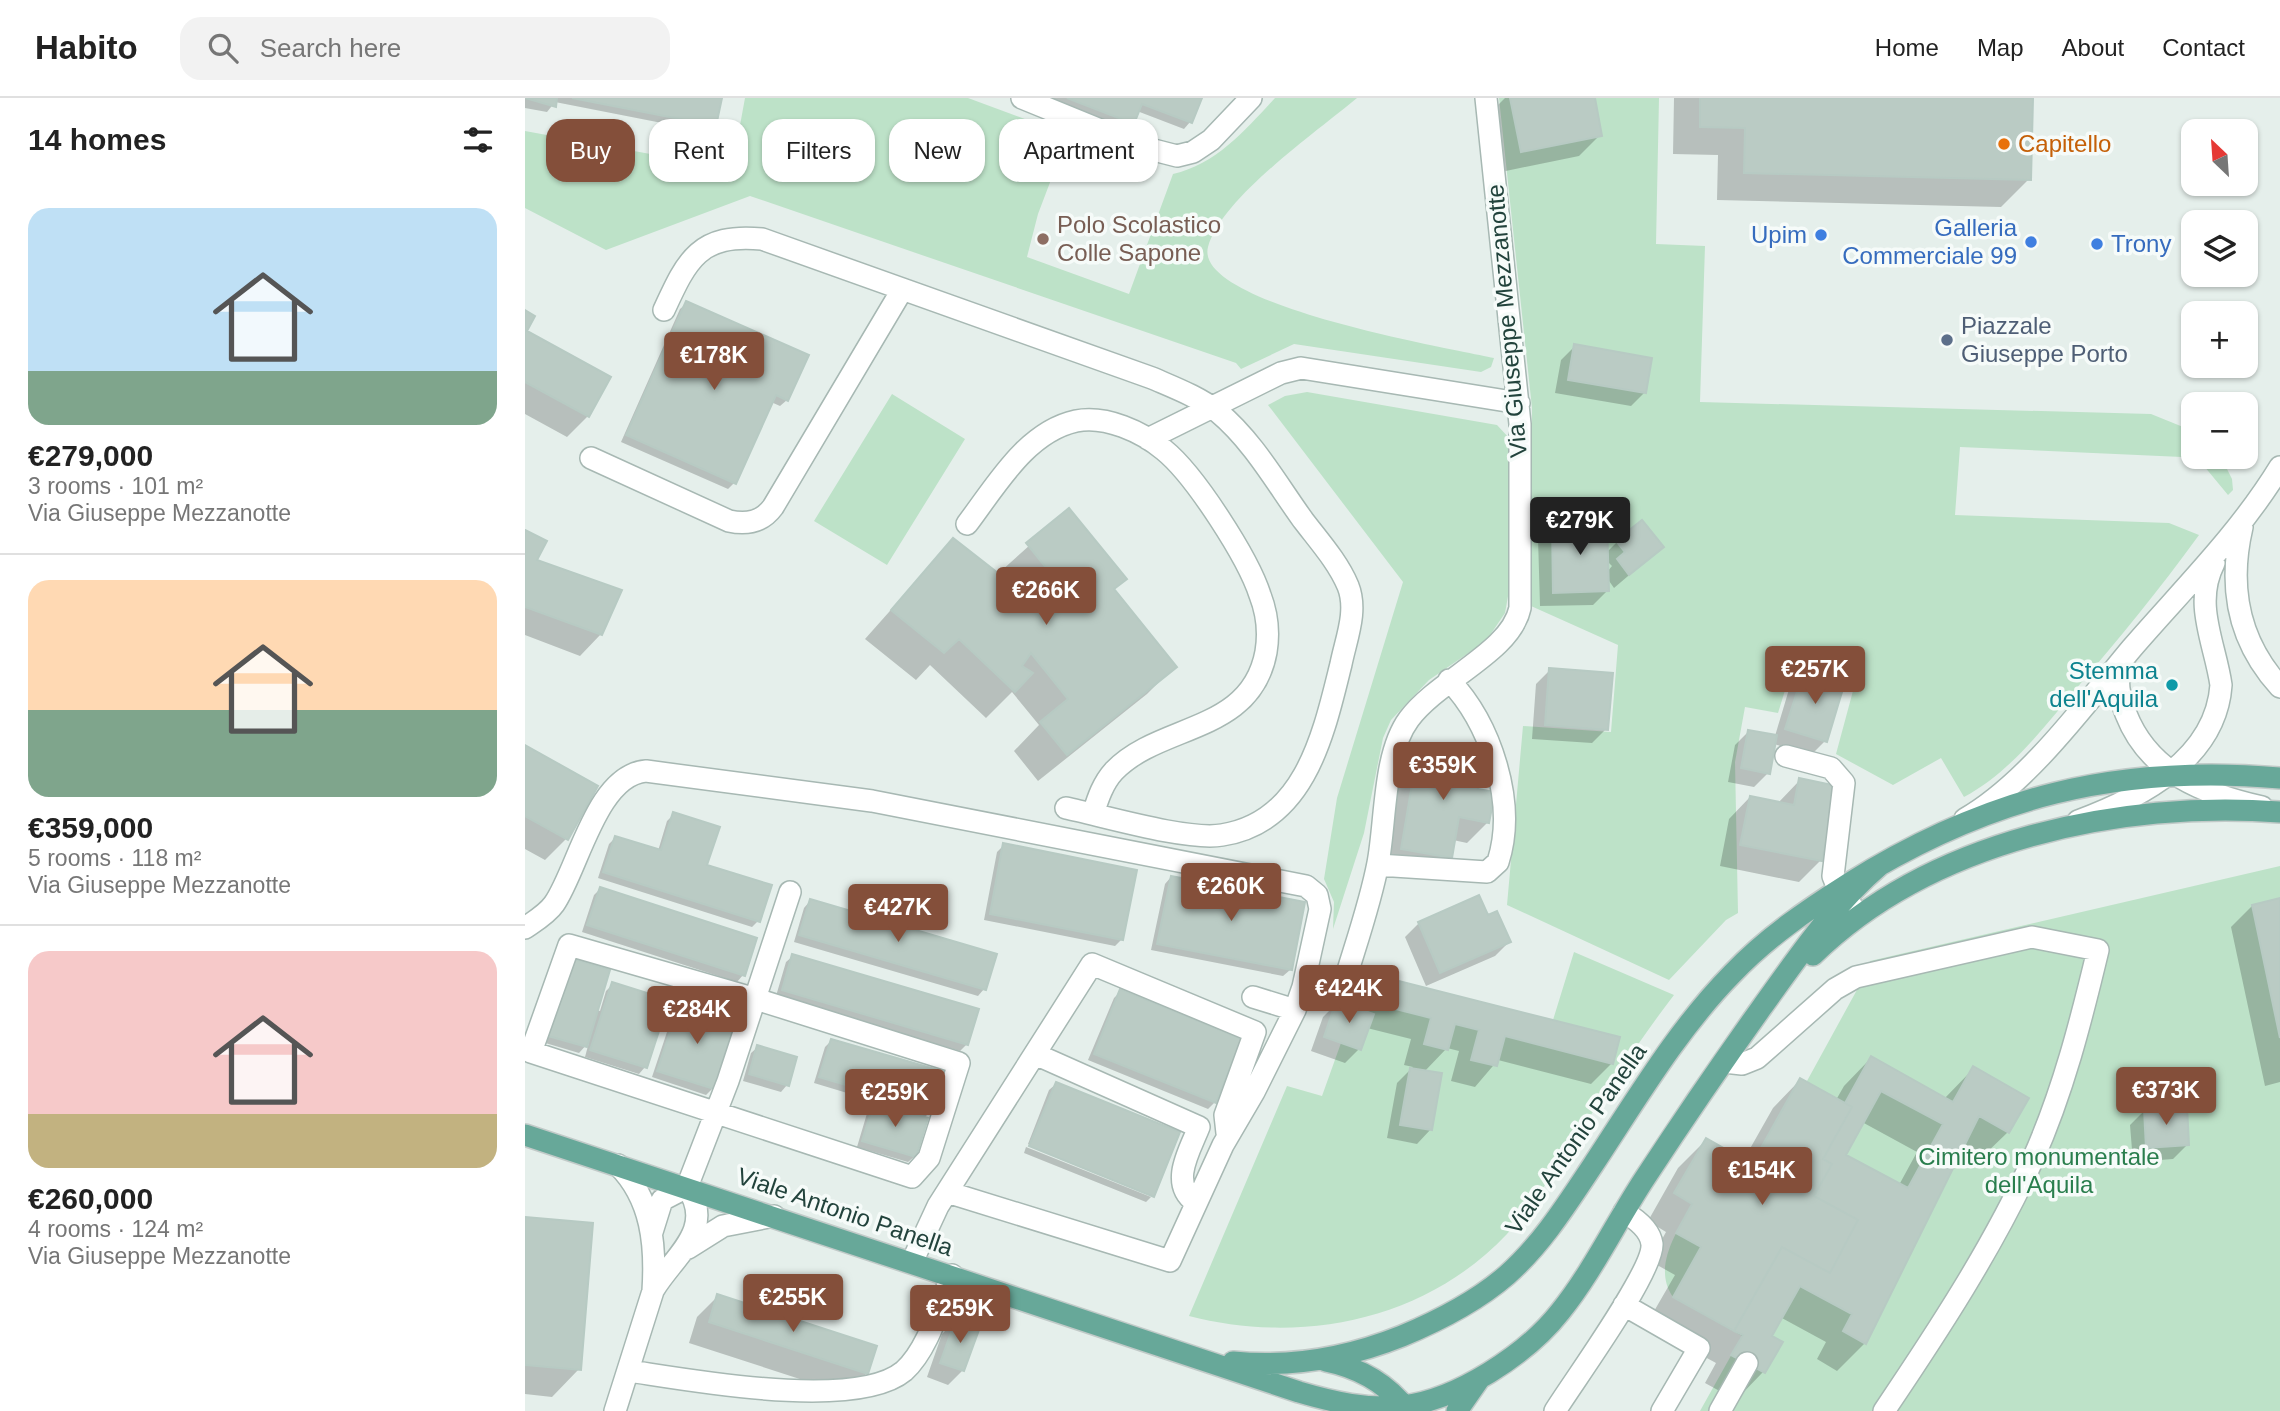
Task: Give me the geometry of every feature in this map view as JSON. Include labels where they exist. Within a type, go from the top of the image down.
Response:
[{"type":"main road","name":"Viale Antonio Panella","points":[[1187,1353],[1245,1363],[1320,1361],[1359,1352],[1409,1333],[1467,1303],[1506,1276],[1559,1217],[1654,1072],[1710,997],[1773,937],[1841,894],[1880,864],[1938,833],[2002,809],[2062,791],[2125,778],[2171,773],[2280,778]]},
{"type":"main road","name":"Viale Antonio Panella","points":[[1750,1024],[1798,970],[1859,915],[1937,872],[2050,831],[2088,821],[2149,812],[2201,809],[2280,811]]},
{"type":"main road","name":"Viale Antonio Panella","points":[[525,1135],[1299,1392],[1361,1408],[1403,1409],[1443,1395],[1482,1376],[1523,1349],[1550,1324],[1583,1280],[1624,1212],[1724,1062],[1841,894]]},
{"type":"main road","points":[[1320,1361],[1349,1367],[1370,1376],[1403,1409]]},
{"type":"main road","points":[[1457,1411],[1482,1376]]},
{"type":"street","points":[[1022,98],[1142,147],[1177,156],[1193,152],[1212,140],[1251,98]]},
{"type":"street","name":"Via Giuseppe Mezzanotte","points":[[1343,986],[1378,865],[1397,741],[1412,716],[1449,680],[1501,643],[1519,614],[1519,403],[1486,98]]},
{"type":"street","points":[[664,310],[691,258],[712,244],[736,237],[775,243],[1152,379],[1211,408],[1245,440],[1338,567],[1348,586],[1352,616],[1325,731],[1315,756],[1293,792],[1271,813],[1235,832],[1199,835],[1066,808]]},
{"type":"street","points":[[591,458],[729,521],[746,523],[759,520],[773,507],[902,290]]},
{"type":"street","points":[[1148,439],[1280,373],[1301,368],[1519,403]]},
{"type":"street","points":[[967,524],[1019,457],[1037,440],[1056,428],[1078,420],[1100,421],[1148,439],[1183,469],[1246,566],[1260,594],[1266,618],[1266,654],[1251,689],[1236,705],[1120,766],[1103,787],[1093,814]]},
{"type":"street","points":[[1938,833],[1969,816],[2006,789],[2221,550],[2280,467]]},
{"type":"street","points":[[2244,521],[2236,564],[2238,612],[2247,639],[2280,687]]},
{"type":"street","points":[[2050,831],[2102,811],[2171,773],[2201,741],[2220,699],[2219,670],[2204,601],[2207,578],[2221,550]]},
{"type":"street","points":[[2123,660],[2119,685],[2129,720],[2151,756],[2171,773],[2205,790],[2280,811]]},
{"type":"street","points":[[1378,865],[1482,872],[1493,870],[1499,862],[1503,815],[1501,784],[1472,710],[1449,680]]},
{"type":"street","points":[[1786,756],[1831,768],[1844,783],[1832,865],[1841,894],[1859,915]]},
{"type":"street","points":[[525,928],[556,900],[589,826],[622,780],[639,771],[663,771],[872,801],[1306,886],[1317,895],[1320,904],[1303,987],[1295,1010],[1195,1202],[1170,1261],[947,1192]]},
{"type":"street","points":[[615,1411],[653,1291],[652,1238],[658,1206],[669,1195],[687,1187],[756,999],[790,891]]},
{"type":"street","points":[[1724,1062],[1742,1064],[1757,1058],[1835,989],[1856,976],[2026,937],[2048,937],[2098,950],[2059,1092],[2033,1158],[1986,1247],[1884,1411]]},
{"type":"street","points":[[569,945],[756,999],[959,1063],[929,1158],[912,1177],[531,1052],[569,945]]},
{"type":"street","points":[[912,1262],[947,1192],[1092,964],[1255,1032],[1225,1115],[1225,1129],[1229,1135]]},
{"type":"street","points":[[1253,997],[1295,1010]]},
{"type":"street","points":[[1035,1054],[1199,1127],[1182,1177],[1187,1193],[1195,1202]]},
{"type":"street","points":[[618,1165],[639,1191],[652,1238]]},
{"type":"street","points":[[653,1291],[693,1239],[698,1219],[695,1201],[687,1187]]},
{"type":"street","points":[[1555,1411],[1624,1305],[1649,1259],[1652,1246],[1643,1226],[1624,1212]]},
{"type":"street","points":[[683,1251],[723,1226],[774,1216]]},
{"type":"street","points":[[629,1371],[771,1390],[830,1390],[879,1385],[895,1377],[916,1356],[952,1275]]},
{"type":"street","points":[[1624,1305],[1699,1348],[1662,1411]]},
{"type":"street","points":[[1720,1411],[1747,1363]]},
{"type":"green space","points":[[745,98],[968,98],[1025,119],[999,119],[999,182],[1050,182],[1038,214],[1027,257],[1129,294],[1173,174],[1217,154],[1242,133],[1275,98],[1357,98],[1273,166],[1232,207],[1208,247],[1214,268],[1241,288],[1330,321],[1494,358],[1491,367],[1481,372],[1294,344],[1241,369],[1236,363],[750,196],[606,250],[525,208],[525,131],[546,135],[546,182],[635,182],[635,151],[649,154],[649,182],[748,182],[748,119],[741,119]]},
{"type":"green space","points":[[1499,98],[1659,98],[1656,244],[1705,246],[1700,402],[2151,414],[2181,426],[2181,457],[1960,447],[1955,515],[2169,523],[2199,535],[2139,614],[2038,735],[1996,776],[1964,797],[1941,758],[1893,785],[1836,754],[1857,676],[1795,658],[1778,713],[1745,707],[1735,762],[1738,913],[1726,920],[1669,980],[1507,905],[1523,726],[1611,732],[1618,645],[1531,606],[1532,408]]},
{"type":"green space","points":[[1307,392],[1497,425],[1510,439],[1510,585],[1505,613],[1486,641],[1429,680],[1391,720],[1383,738],[1364,833],[1333,929],[1334,902],[1324,879],[1337,798],[1403,582],[1268,405],[1285,396]]},
{"type":"green space","points":[[892,394],[965,439],[887,565],[814,521]]},
{"type":"green space","points":[[2206,469],[2227,469],[2233,490],[2228,495]]},
{"type":"green space","name":"Cimitero monumentale dell'Aquila","points":[[2280,866],[2280,1411],[1700,1411],[1742,1336],[1673,1297],[1667,1286],[1665,1274],[1669,1250],[1692,1204],[1674,1193],[1706,1138],[1752,1164],[1800,1078],[1807,1081],[1858,988],[1876,984],[1870,961]]},
{"type":"green space","points":[[1574,952],[1674,995],[1525,1213],[1507,1234],[1474,1264],[1438,1288],[1400,1306],[1359,1318],[1317,1326],[1274,1328],[1189,1316],[1287,1086],[1322,1096],[1341,1043],[1360,1050],[1368,1002],[1431,1018],[1425,1044],[1448,1050],[1455,1024],[1479,1030],[1471,1060],[1497,1066],[1505,1036],[1613,1063],[1620,1037],[1553,1020]]},
{"type":"building","points":[[525,98],[557,98],[556,107]]},
{"type":"building","points":[[572,98],[722,98],[718,119],[680,119]]},
{"type":"building","points":[[1067,98],[1202,98],[1192,123],[1142,104],[1136,119],[1121,119]]},
{"type":"building","points":[[1510,98],[1595,98],[1602,136],[1521,152]]},
{"type":"building","points":[[1700,98],[2033,98],[2031,180],[1744,173],[1745,128],[1700,127]]},
{"type":"building","points":[[686,301],[809,355],[788,401],[776,395],[736,484],[626,435]]},
{"type":"building","points":[[525,310],[535,316],[527,331],[611,377],[589,417],[525,382]]},
{"type":"building","points":[[1574,344],[1652,358],[1646,393],[1568,380]]},
{"type":"building","points":[[1069,508],[1127,579],[1114,589],[1177,667],[1067,755],[1040,722],[1068,699],[1031,653],[1022,666],[1033,673],[1015,692],[959,639],[944,653],[891,610],[953,538],[1008,581],[999,591],[1026,613],[1061,586],[1026,543]]},
{"type":"building","points":[[1642,520],[1664,547],[1629,575],[1617,559],[1625,552],[1616,541]]},
{"type":"building","points":[[1607,521],[1609,591],[1553,593],[1552,522]]},
{"type":"building","points":[[525,530],[547,541],[537,560],[622,590],[602,635],[525,607]]},
{"type":"building","points":[[1549,668],[1613,673],[1608,730],[1545,725]]},
{"type":"building","points":[[1804,670],[1845,682],[1827,742],[1785,729]]},
{"type":"building","points":[[1748,730],[1777,735],[1770,774],[1741,768]]},
{"type":"building","points":[[525,745],[598,786],[568,840],[525,816]]},
{"type":"building","points":[[1418,749],[1483,761],[1478,789],[1495,792],[1489,823],[1459,817],[1452,858],[1401,849]]},
{"type":"building","points":[[1799,778],[1837,786],[1822,861],[1740,845],[1750,796],[1794,805]]},
{"type":"building","points":[[673,812],[720,827],[707,865],[772,885],[760,922],[603,872],[615,836],[661,850]]},
{"type":"building","points":[[1003,843],[1137,870],[1123,940],[990,914]]},
{"type":"building","points":[[1171,876],[1305,902],[1292,970],[1157,944]]},
{"type":"building","points":[[600,887],[757,938],[745,976],[587,925]]},
{"type":"building","points":[[1479,895],[1488,915],[1497,911],[1511,942],[1440,973],[1418,922]]},
{"type":"building","points":[[2280,898],[2280,1038],[2252,905]]},
{"type":"building","points":[[810,899],[997,954],[986,990],[799,935]]},
{"type":"building","points":[[792,954],[979,1009],[968,1045],[782,990]]},
{"type":"building","points":[[571,958],[610,970],[587,1047],[548,1036]]},
{"type":"building","points":[[1375,975],[1620,1037],[1613,1064],[1505,1036],[1497,1066],[1471,1060],[1479,1030],[1455,1024],[1448,1050],[1424,1044],[1431,1018],[1368,1002]]},
{"type":"building","points":[[612,982],[669,1000],[647,1068],[590,1050]]},
{"type":"building","points":[[1120,989],[1242,1039],[1216,1103],[1094,1054]]},
{"type":"building","points":[[1336,1001],[1374,1014],[1361,1050],[1324,1037]]},
{"type":"building","points":[[680,1002],[736,1020],[714,1089],[657,1071]]},
{"type":"building","points":[[831,1039],[945,1072],[934,1111],[819,1077]]},
{"type":"building","points":[[757,1045],[797,1057],[789,1086],[749,1074]]},
{"type":"building","points":[[1871,1056],[1953,1102],[1973,1066],[2029,1098],[2009,1133],[1979,1116],[1866,1344],[1843,1331],[1852,1314],[1800,1286],[1772,1336],[1783,1342],[1765,1373],[1731,1355],[1743,1335],[1734,1331],[1782,1247],[1830,1273],[1858,1220],[1814,1196],[1832,1164],[1823,1159],[1852,1107],[1845,1103]],"holes":[[[1881,1091],[1943,1124],[1908,1188],[1846,1155]]]},
{"type":"building","points":[[1410,1068],[1442,1073],[1432,1130],[1400,1125]]},
{"type":"building","points":[[1800,1078],[1852,1107],[1823,1159],[1832,1164],[1814,1196],[1858,1220],[1830,1273],[1782,1247],[1734,1331],[1673,1297],[1701,1247],[1676,1233],[1692,1204],[1674,1193],[1706,1138],[1752,1164]]},
{"type":"building","points":[[1056,1082],[1180,1132],[1154,1197],[1029,1146]]},
{"type":"building","points":[[874,1102],[928,1118],[916,1157],[862,1141]]},
{"type":"building","points":[[2187,1106],[2189,1145],[2146,1148],[2144,1109]]},
{"type":"building","points":[[525,1217],[593,1223],[581,1370],[525,1365]]},
{"type":"building","points":[[717,1294],[877,1346],[868,1374],[709,1322]]},
{"type":"building","points":[[956,1318],[980,1327],[964,1371],[940,1363]]},
{"type":"place","name":"Capitello","points":[[2004,144]]},
{"type":"place","name":"Upim","points":[[1821,235]]},
{"type":"place","name":"Polo Scolastico Colle Sapone","points":[[1043,239]]},
{"type":"place","name":"Galleria Commerciale 99","points":[[2031,242]]},
{"type":"place","name":"Trony","points":[[2097,244]]},
{"type":"place","name":"Piazzale Giuseppe Porto","points":[[1947,340]]},
{"type":"place","name":"Stemma dell'Aquila","points":[[2172,685]]}]
